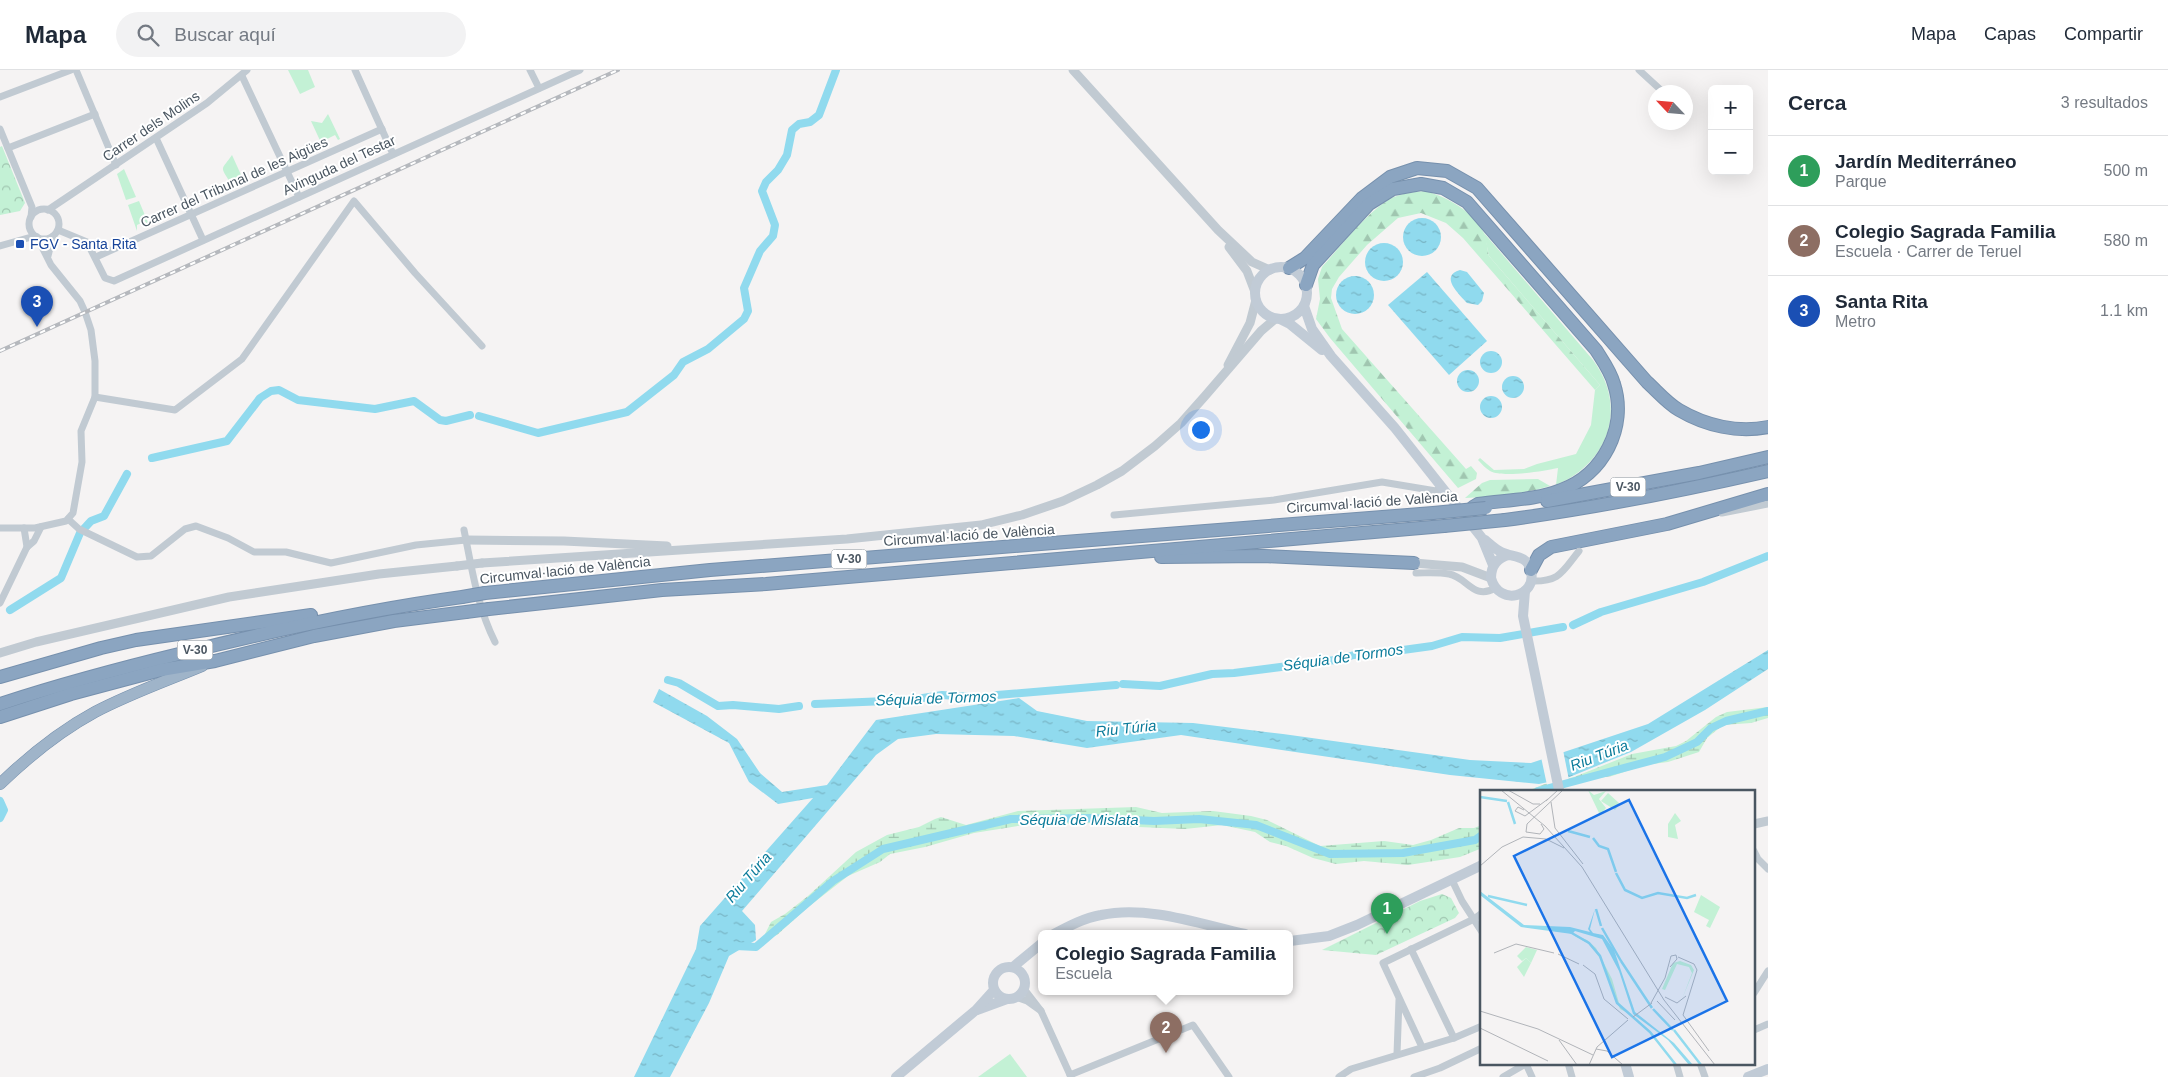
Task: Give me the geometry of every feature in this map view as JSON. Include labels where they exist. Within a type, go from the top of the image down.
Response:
[{"type":"highway","points":[[1289,268],[1305,258],[1362,198],[1390,177],[1418,168],[1447,171],[1477,188],[1647,382],[1679,410],[1718,427],[1753,430],[1768,427]]},
{"type":"highway","points":[[1306,284],[1313,265],[1370,204],[1393,189],[1421,184],[1443,188],[1467,202],[1596,350],[1609,370],[1615,385],[1618,405],[1616,430],[1608,449],[1596,467],[1580,481],[1561,490],[1486,505]]},
{"type":"highway","name":"Circumval·lació de València","points":[[0,704],[65,682],[312,622],[393,606],[486,593],[710,570],[1470,510],[1486,505],[1597,493],[1768,457]]},
{"type":"highway","name":"Circumval·lació de València","points":[[0,717],[71,694],[161,670],[215,661],[322,634],[394,621],[662,590],[1505,520],[1602,506],[1768,471]]},
{"type":"highway","points":[[1531,575],[1539,555],[1551,547],[1668,524],[1768,494]]},
{"type":"highway","points":[[1003,563],[1071,562],[1154,557],[1264,556],[1415,568]]},
{"type":"highway","points":[[0,677],[136,640],[342,610],[393,606]]},
{"type":"highway","points":[[0,784],[56,736],[94,712],[215,661]]},
{"type":"main road","points":[[1331,356],[1290,324],[1262,310],[1256,296],[1260,279],[1270,270],[1279,267],[1289,268],[1300,275],[1306,284],[1307,292],[1304,306],[1312,329],[1331,356],[1395,428],[1482,538],[1493,565],[1493,583],[1508,596],[1523,616]]},
{"type":"main road","points":[[1277,319],[1294,316],[1304,306]]},
{"type":"main road","points":[[1482,538],[1500,551],[1525,560],[1531,575],[1525,591],[1523,616],[1559,790]]},
{"type":"main road","points":[[1493,565],[1497,560],[1509,555]]},
{"type":"main road","points":[[1508,596],[1525,591]]},
{"type":"main road","points":[[1293,942],[1328,936],[1357,926],[1480,866]]},
{"type":"main road","points":[[1062,930],[1075,923],[1100,915],[1122,912],[1160,916],[1226,930]]},
{"type":"main road","points":[[1017,970],[1038,948]]},
{"type":"main road","points":[[1012,998],[1002,998],[994,990],[992,981],[997,971],[1002,968],[1017,970]]},
{"type":"main road","points":[[976,1010],[1012,998],[1024,989],[1025,983],[1017,970]]},
{"type":"main road","points":[[896,1077],[976,1010],[994,990]]},
{"type":"main road","points":[[1625,1064],[1628,1077]]},
{"type":"main road","points":[[1748,1077],[1768,1068]]},
{"type":"street","points":[[0,97],[71,70]]},
{"type":"street","points":[[76,70],[116,165]]},
{"type":"street","name":"Carrer dels Molins","points":[[48,210],[156,138],[242,76],[247,70]]},
{"type":"street","points":[[355,70],[393,154]]},
{"type":"street","points":[[530,70],[539,88]]},
{"type":"street","name":"Avinguda del Testar","points":[[96,257],[105,278],[114,281],[580,70]]},
{"type":"street","points":[[1073,70],[1218,230],[1252,262],[1270,270]]},
{"type":"street","points":[[1638,70],[1655,85]]},
{"type":"street","points":[[242,76],[299,197]]},
{"type":"street","points":[[8,148],[95,114]]},
{"type":"street","points":[[0,129],[32,207],[30,228],[18,240]]},
{"type":"street","name":"Carrer del Tribunal de les Aigües","points":[[96,257],[382,129]]},
{"type":"street","points":[[156,138],[203,240]]},
{"type":"street","name":"Carrer dels Molins","points":[[56,215],[66,197]]},
{"type":"street","points":[[95,397],[174,410],[205,387],[242,358],[354,201],[482,346]]},
{"type":"street","points":[[31,218],[35,212],[48,210],[56,215],[59,222],[48,256]]},
{"type":"street","points":[[0,528],[38,528],[68,519],[73,512],[82,462],[81,431],[95,397],[95,361],[91,330],[85,312],[80,301],[51,264],[30,228]]},
{"type":"street","points":[[1218,230],[1247,271],[1256,296],[1250,323],[1218,382]]},
{"type":"street","points":[[0,246],[36,236],[45,239],[56,233],[83,239],[90,246],[96,257]]},
{"type":"street","points":[[0,653],[36,642],[229,597],[378,574],[482,563],[856,538],[981,525],[1022,515],[1064,501],[1097,486],[1155,446],[1181,423],[1261,331],[1277,319]]},
{"type":"street","points":[[1114,515],[1267,500],[1382,482],[1436,491],[1442,487]]},
{"type":"street","points":[[1668,524],[1768,504]]},
{"type":"street","points":[[68,519],[81,530],[137,557],[151,556],[185,529],[196,526],[228,538],[254,552],[286,552],[331,563],[416,545],[466,540],[609,542],[687,549]]},
{"type":"street","points":[[24,528],[27,547]]},
{"type":"street","points":[[0,603],[27,547],[34,541],[38,528]]},
{"type":"street","points":[[464,530],[484,622],[495,642]]},
{"type":"street","points":[[1531,575],[1548,581],[1558,576],[1578,551]]},
{"type":"street","points":[[1462,567],[1493,583],[1488,592],[1481,592],[1448,574],[1415,568],[1462,567]]},
{"type":"street","points":[[1756,855],[1768,868]]},
{"type":"street","points":[[1452,880],[1480,929]]},
{"type":"street","points":[[1422,1047],[1383,963],[1480,914]]},
{"type":"street","points":[[1411,949],[1454,1038]]},
{"type":"street","points":[[1756,990],[1768,971]]},
{"type":"street","points":[[1024,989],[1040,1010],[1071,1076],[1193,1025],[1229,1077]]},
{"type":"street","points":[[1397,1054],[1399,997]]},
{"type":"street","points":[[1012,998],[1027,1001],[1040,1010]]},
{"type":"street","points":[[1398,1018],[1407,1014]]},
{"type":"street","points":[[1756,1029],[1768,1024]]},
{"type":"street","points":[[1339,1077],[1351,1069],[1454,1038],[1480,1027]]},
{"type":"street","points":[[1414,1077],[1440,1068],[1480,1049]]},
{"type":"street","points":[[1503,1077],[1527,1064],[1532,1077]]},
{"type":"street","points":[[1568,1064],[1572,1077]]},
{"type":"street","points":[[1676,1064],[1680,1077]]},
{"type":"street","points":[[1700,1064],[1705,1077]]},
{"type":"green space","points":[[288,70],[308,70],[315,87],[300,94]]},
{"type":"green space","points":[[328,114],[340,139],[338,140],[335,135],[327,139],[329,144],[323,147],[311,121],[322,123]]},
{"type":"green space","points":[[2,146],[25,203],[20,211],[0,215],[0,147]]},
{"type":"green space","points":[[232,155],[242,177],[230,182],[223,168]]},
{"type":"green space","points":[[124,169],[136,197],[126,200],[117,174]]},
{"type":"green space","points":[[1425,191],[1450,201],[1474,218],[1486,238],[1489,256],[1600,385],[1595,390],[1463,238],[1446,223],[1421,213],[1398,218],[1367,245],[1339,277],[1332,289],[1331,298],[1342,329],[1466,469],[1471,466],[1477,473],[1476,479],[1458,488],[1330,338],[1316,319],[1320,299],[1318,279],[1322,267],[1356,228],[1385,202],[1394,197]]},
{"type":"green space","points":[[139,201],[149,225],[145,221],[137,225],[137,231],[128,205]]},
{"type":"green space","points":[[1484,233],[1593,360],[1604,378],[1611,414],[1608,432],[1600,448],[1589,463],[1574,475],[1556,485],[1558,468],[1504,474],[1490,471],[1478,460],[1480,458],[1494,470],[1524,469],[1576,454],[1591,425],[1595,390],[1600,385],[1489,256]]},
{"type":"green space","points":[[1538,479],[1550,486],[1508,495],[1465,498],[1482,483],[1490,480]]},
{"type":"green space","points":[[1768,707],[1768,718],[1751,723],[1723,725],[1707,738],[1699,752],[1668,762],[1645,765],[1612,776],[1572,782],[1549,790],[1530,790],[1574,777],[1632,754],[1676,746],[1686,741],[1716,717],[1727,712]]},
{"type":"green space","points":[[1136,807],[1162,813],[1213,811],[1267,820],[1320,846],[1384,841],[1413,845],[1431,840],[1459,828],[1474,828],[1480,826],[1480,849],[1460,857],[1408,865],[1364,861],[1336,864],[1313,858],[1286,846],[1270,842],[1255,832],[1222,825],[1185,829],[1115,826],[1094,823],[1024,825],[974,833],[925,847],[890,854],[880,862],[848,876],[807,908],[777,935],[769,938],[765,934],[771,922],[785,914],[808,896],[856,852],[887,835],[919,827],[941,817],[966,825],[1018,811]]},
{"type":"green space","points":[[1442,894],[1451,898],[1459,913],[1455,918],[1376,955],[1322,950],[1420,901]]},
{"type":"green space","points":[[1010,1054],[1027,1077],[978,1077]]},
{"type":"water","points":[[1422,218],[1435,224],[1441,237],[1435,250],[1422,256],[1409,250],[1403,237],[1409,224]]},
{"type":"water","points":[[1384,243],[1397,249],[1403,262],[1397,275],[1384,281],[1371,275],[1365,262],[1371,249]]},
{"type":"water","points":[[1460,270],[1467,272],[1484,293],[1482,301],[1478,305],[1467,303],[1453,285],[1451,276]]},
{"type":"water","points":[[1427,272],[1487,341],[1449,375],[1388,305]]},
{"type":"water","points":[[1355,276],[1368,282],[1374,295],[1368,308],[1355,314],[1342,308],[1336,295],[1342,282]]},
{"type":"water","points":[[1491,351],[1501,358],[1502,362],[1495,372],[1491,373],[1481,366],[1480,362],[1487,352]]},
{"type":"water","points":[[1468,370],[1478,377],[1479,381],[1472,391],[1468,392],[1458,385],[1457,381],[1464,371]]},
{"type":"water","points":[[1513,376],[1523,383],[1524,387],[1517,397],[1513,398],[1503,391],[1502,387],[1509,377]]},
{"type":"water","points":[[1491,396],[1501,403],[1502,407],[1495,417],[1491,418],[1481,411],[1480,407],[1487,397]]},
{"type":"water","name":"Riu Túria","points":[[1768,650],[1768,669],[1705,710],[1631,752],[1567,778],[1539,784],[1450,775],[1181,735],[1087,748],[1014,736],[936,734],[898,739],[876,755],[742,911],[755,925],[756,940],[729,956],[709,1003],[670,1077],[634,1077],[696,949],[700,926],[813,798],[778,804],[749,782],[729,743],[653,702],[659,689],[707,716],[737,739],[760,773],[782,792],[827,785],[876,720],[1019,698],[1037,711],[1087,721],[1193,723],[1470,760],[1531,763],[1648,724]]},
{"type":"pier","points":[[1563,750],[1569,780],[1547,785],[1541,757]]},
{"type":"waterway","points":[[479,416],[538,433],[627,412],[674,375],[683,362],[708,349],[744,319],[748,311],[744,288],[760,251],[773,236],[775,225],[762,191],[766,182],[778,170],[787,155],[792,130],[799,124],[810,122],[819,115],[836,70]]},
{"type":"waterway","points":[[152,458],[227,441],[260,398],[271,391],[279,390],[298,400],[375,409],[414,401],[440,420],[446,421],[470,415]]},
{"type":"waterway","points":[[10,610],[61,578],[80,533],[91,521],[104,516],[127,474]]},
{"type":"waterway","name":"Séquia de Tormos","points":[[1573,625],[1601,612],[1703,582],[1768,556]]},
{"type":"waterway","name":"Séquia de Tormos","points":[[1123,684],[1160,686],[1212,674],[1234,673],[1335,660],[1354,655],[1432,646],[1462,637],[1500,638],[1563,627]]},
{"type":"waterway","name":"Séquia de Tormos","points":[[668,680],[679,683],[718,706],[733,705],[779,709],[799,706]]},
{"type":"waterway","name":"Séquia de Tormos","points":[[815,704],[910,700],[942,695],[988,698],[997,695],[1116,685]]},
{"type":"waterway","name":"Séquia de Mislata","points":[[1542,790],[1665,757],[1697,742],[1711,728],[1726,721],[1768,711]]},
{"type":"waterway","points":[[0,801],[4,810],[0,818]]},
{"type":"waterway","name":"Séquia de Mislata","points":[[736,946],[756,947],[833,881],[883,849],[1011,819],[1092,818],[1154,821],[1199,819],[1256,825],[1330,854],[1403,853],[1475,840],[1480,836]]},
{"type":"railway","points":[[0,351],[618,70]]},
{"type":"place","name":"FGV - Santa Rita","points":[[20,244]]},
{"type":"place","name":"Santa Rita","points":[[37,327]]},
{"type":"place","name":"Jardín Mediterráneo","points":[[1387,934]]},
{"type":"place","name":"Colegio Sagrada Familia","points":[[1166,1053]]}]
